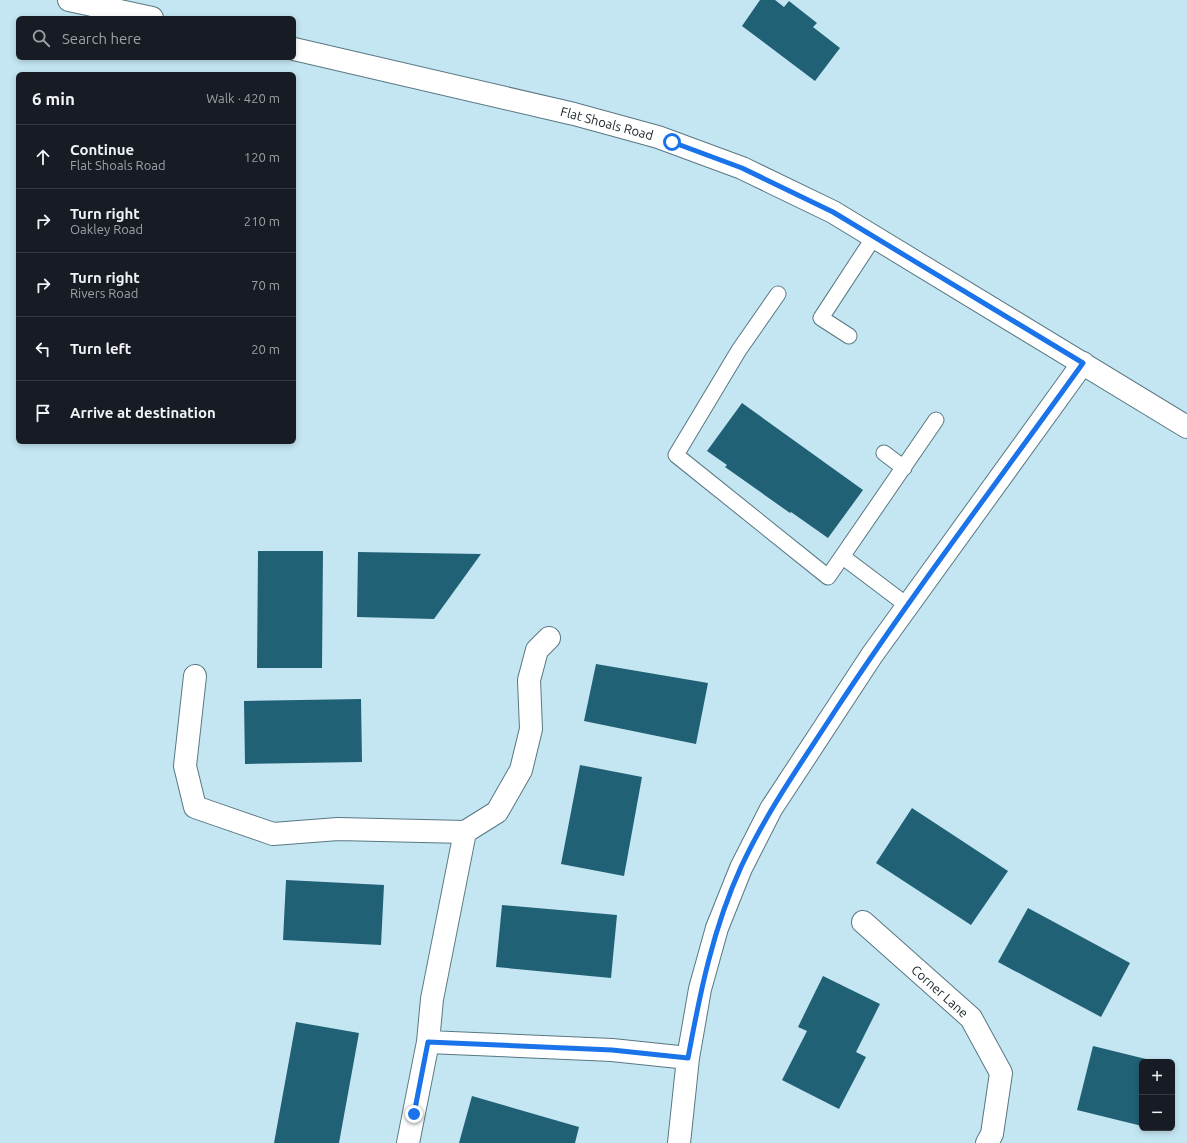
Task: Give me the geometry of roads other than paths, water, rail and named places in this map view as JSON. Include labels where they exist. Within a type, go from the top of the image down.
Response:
[{"type":"street","points":[[76,1],[143,16]]},
{"type":"street","name":"Flat Shoals Road","points":[[296,49],[574,114],[658,137],[742,168],[833,212],[1187,427]]},
{"type":"street","points":[[679,1143],[688,1058],[700,990],[718,928],[741,868],[771,809],[872,655],[1083,363]]},
{"type":"street","points":[[195,676],[185,766],[195,807],[273,834],[338,829],[465,832],[497,812],[521,770],[531,729],[529,680],[537,650],[548,638]]},
{"type":"street","points":[[408,1143],[428,1042],[432,999],[465,832]]},
{"type":"street","name":"Corner Lane","points":[[863,922],[971,1018],[1001,1073],[992,1134],[987,1143]]},
{"type":"street","points":[[428,1042],[612,1050],[688,1058]]},
{"type":"lane","points":[[849,336],[821,318],[874,237]]},
{"type":"lane","points":[[778,294],[739,350],[676,455],[828,577],[936,420]]},
{"type":"lane","points":[[884,453],[904,468]]},
{"type":"lane","points":[[843,557],[908,606]]}]
